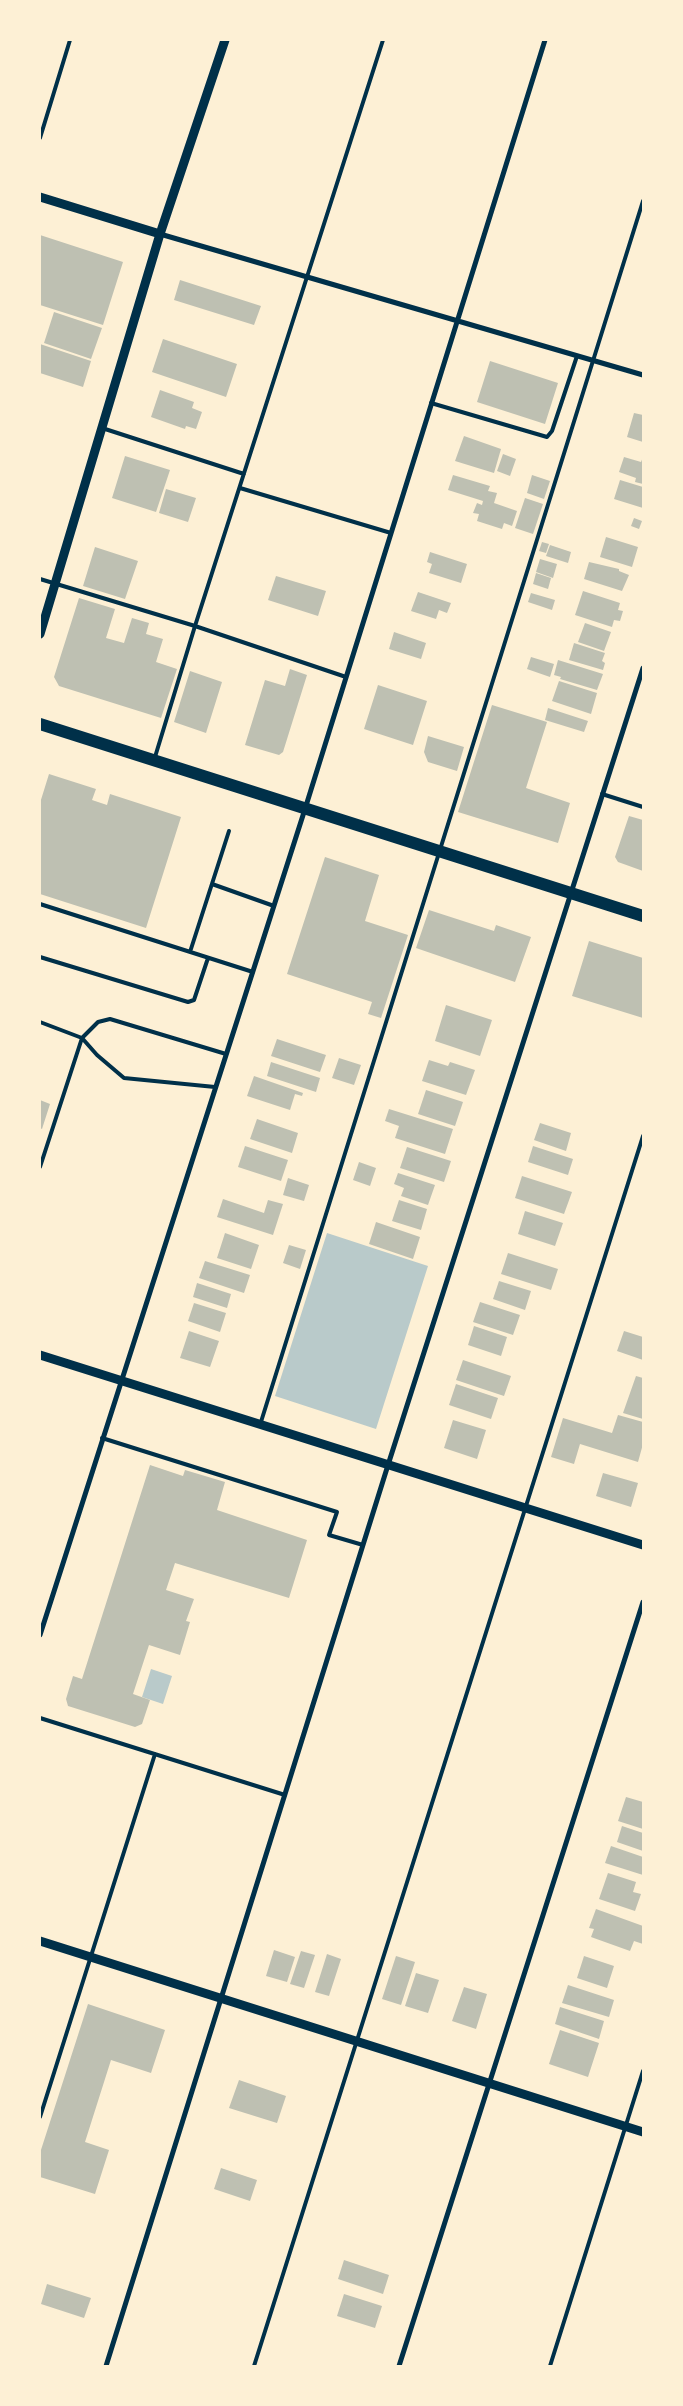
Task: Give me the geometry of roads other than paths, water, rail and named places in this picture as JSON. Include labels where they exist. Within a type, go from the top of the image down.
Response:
[{"type":"main road","points":[[40,724],[643,916]]},
{"type":"street","points":[[40,634],[160,234],[225,40]]},
{"type":"street","points":[[40,1635],[305,809],[545,40]]},
{"type":"street","points":[[40,197],[308,278],[643,375]]},
{"type":"street","points":[[106,2366],[388,1465],[643,668]]},
{"type":"street","points":[[40,1355],[120,1382],[643,1545]]},
{"type":"street","points":[[399,2366],[643,1602]]},
{"type":"street","points":[[40,1941],[643,2132]]},
{"type":"lane","points":[[40,138],[70,40]]},
{"type":"lane","points":[[154,760],[195,626],[383,40]]},
{"type":"lane","points":[[260,1426],[595,361],[643,201]]},
{"type":"lane","points":[[431,403],[547,437],[552,431],[577,356]]},
{"type":"lane","points":[[102,428],[244,474]]},
{"type":"lane","points":[[240,488],[391,533]]},
{"type":"lane","points":[[40,579],[195,626],[346,677]]},
{"type":"lane","points":[[602,794],[643,807]]},
{"type":"lane","points":[[190,952],[229,831]]},
{"type":"lane","points":[[212,884],[274,906]]},
{"type":"lane","points":[[40,904],[253,972]]},
{"type":"lane","points":[[40,957],[188,1002],[194,1000],[208,958]]},
{"type":"lane","points":[[40,1168],[82,1038],[98,1022],[110,1019],[226,1054]]},
{"type":"lane","points":[[40,1022],[82,1038],[97,1055],[124,1078],[215,1087]]},
{"type":"lane","points":[[254,2366],[643,1136]]},
{"type":"lane","points":[[102,1438],[337,1512],[329,1535],[363,1545]]},
{"type":"lane","points":[[40,1718],[285,1795]]},
{"type":"lane","points":[[40,2117],[155,1754]]},
{"type":"lane","points":[[550,2366],[643,2070]]}]
